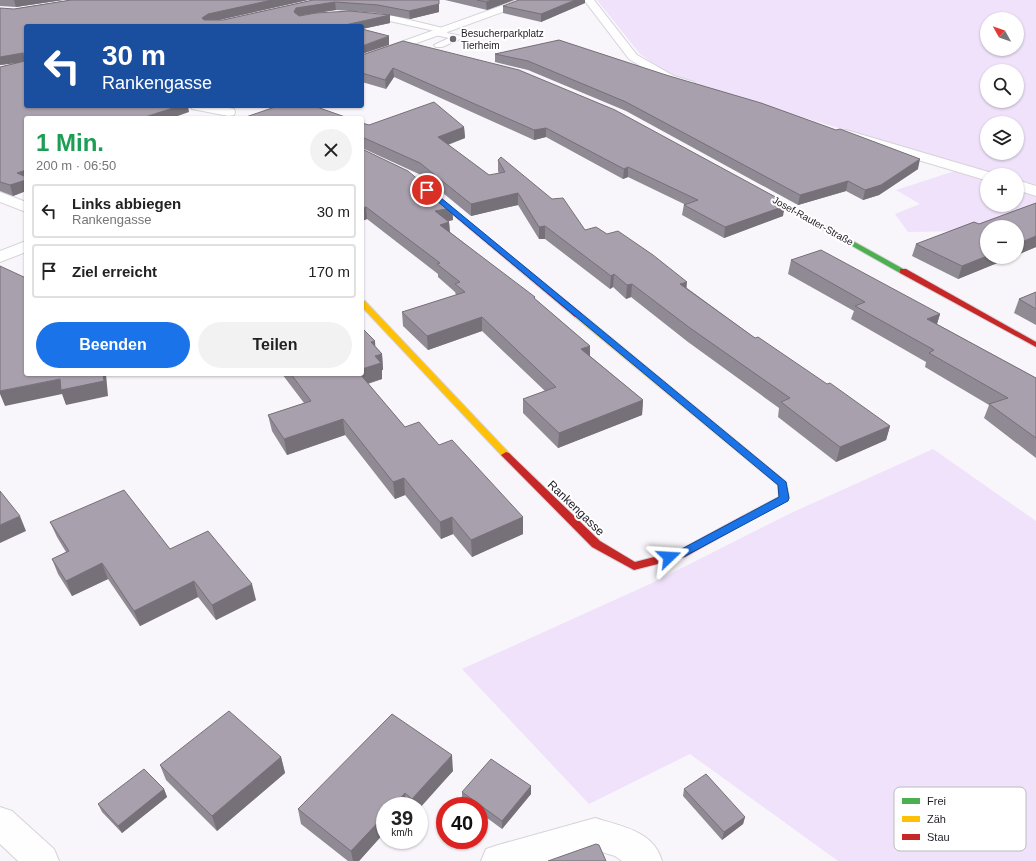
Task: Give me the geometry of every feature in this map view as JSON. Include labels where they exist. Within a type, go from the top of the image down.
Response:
[{"type":"street","points":[[364,59],[526,0]]},
{"type":"street","points":[[589,0],[633,57],[670,78],[700,88]]},
{"type":"street","points":[[404,45],[420,48]]},
{"type":"street","points":[[206,108],[229,113]]},
{"type":"street","points":[[836,130],[980,174]]},
{"type":"street","name":"Rankengasse","points":[[364,305],[527,477],[596,544],[634,566],[681,554],[784,498],[783,484],[421,184]]},
{"type":"street","name":"Josef-Rauter-Straße","points":[[745,184],[1036,345]]},
{"type":"street","points":[[1024,187],[1036,191]]},
{"type":"street","points":[[0,197],[24,207]]},
{"type":"street","points":[[0,257],[24,247]]},
{"type":"street","points":[[0,822],[42,861]]},
{"type":"street","points":[[498,861],[595,834],[625,843],[644,857],[645,861]]},
{"type":"lane","points":[[354,14],[385,17],[458,38],[438,50]]},
{"type":"shaded area","points":[[597,0],[1036,0],[1036,210],[1002,220],[980,220],[980,226],[964,231],[908,232],[895,214],[920,204],[896,190],[967,167],[673,78],[640,54]]},
{"type":"shaded area","points":[[933,449],[1036,521],[1036,861],[838,861],[690,754],[589,804],[462,669],[652,583],[791,513]]},
{"type":"building","points":[[71,0],[272,0],[208,14],[202,18],[204,20],[223,20],[313,0],[439,0],[439,4],[409,11],[378,5],[335,2],[296,8],[294,12],[299,16],[316,13],[350,11],[390,15],[350,24],[24,24],[24,54],[0,57],[0,8],[14,9]]},
{"type":"building","points":[[477,0],[492,0],[486,2]]},
{"type":"building","points":[[519,0],[575,0],[541,14],[503,6]]},
{"type":"building","points":[[364,30],[389,36],[364,45]]},
{"type":"building","points":[[559,40],[666,75],[761,103],[836,130],[840,129],[920,159],[881,185],[865,190],[848,181],[800,195],[626,102],[528,61],[495,54]]},
{"type":"building","points":[[403,41],[519,70],[615,110],[781,200],[776,202],[785,206],[725,227],[684,205],[698,200],[628,167],[624,169],[546,128],[534,130],[393,68],[385,80],[364,74],[364,54]]},
{"type":"building","points":[[24,61],[24,108],[173,108],[148,116],[24,116],[24,171],[17,173],[24,176],[24,181],[10,185],[0,182],[0,67]]},
{"type":"building","points":[[434,102],[464,127],[438,137],[489,175],[505,172],[498,160],[501,157],[552,199],[563,198],[585,230],[596,227],[607,234],[618,231],[653,255],[687,282],[680,284],[755,338],[758,337],[827,384],[830,383],[890,426],[840,447],[781,402],[790,398],[690,328],[632,284],[627,285],[614,274],[611,276],[545,226],[539,227],[518,193],[471,204],[420,163],[364,138],[364,124],[369,125]]},
{"type":"building","points":[[272,108],[320,108],[342,116],[249,116]]},
{"type":"building","points":[[364,150],[408,171],[452,208],[435,211],[449,222],[440,225],[535,297],[534,298],[590,346],[581,349],[643,400],[559,433],[523,399],[556,387],[482,317],[427,336],[402,312],[465,292],[455,284],[460,282],[437,264],[440,263],[366,207],[364,208]]},
{"type":"building","points":[[1036,203],[1036,236],[1024,241],[1024,220],[990,220],[1012,212],[1024,212],[1024,207]]},
{"type":"building","points":[[974,222],[979,224],[980,259],[962,266],[916,244]]},
{"type":"building","points":[[821,250],[940,314],[927,319],[1036,378],[1036,438],[989,404],[1008,398],[929,353],[934,350],[855,306],[865,302],[791,260]]},
{"type":"building","points":[[0,266],[24,277],[24,376],[103,376],[104,381],[61,390],[60,379],[0,391]]},
{"type":"building","points":[[1036,292],[1036,309],[1019,299]]},
{"type":"building","points":[[364,330],[375,341],[371,342],[382,354],[375,356],[381,363],[364,368]]},
{"type":"building","points":[[292,376],[362,376],[405,427],[419,422],[439,445],[452,440],[523,517],[471,540],[452,517],[440,522],[404,478],[393,482],[343,419],[284,439],[268,415],[311,401]]},
{"type":"building","points":[[124,490],[170,549],[208,531],[252,584],[212,605],[194,581],[134,611],[102,563],[66,581],[52,559],[69,551],[50,522]]},
{"type":"building","points":[[0,491],[20,516],[0,525]]},
{"type":"building","points":[[229,711],[281,757],[212,816],[160,765]]},
{"type":"building","points":[[392,714],[452,755],[414,797],[410,797],[405,793],[401,797],[376,797],[376,825],[351,851],[298,809]]},
{"type":"building","points":[[491,759],[531,786],[502,821],[488,811],[488,797],[469,797],[462,792]]},
{"type":"building","points":[[144,769],[164,789],[118,826],[98,804]]},
{"type":"building","points":[[706,774],[745,817],[724,832],[684,789]]},
{"type":"building","points":[[596,844],[599,845],[606,861],[548,861]]},
{"type":"traffic: fast","points":[[755,189],[903,271]]},
{"type":"traffic: slow","points":[[364,305],[506,455]]},
{"type":"traffic: slow","points":[[578,315],[783,484],[784,498],[747,518]]},
{"type":"traffic: jam","points":[[429,192],[578,315]]},
{"type":"traffic: jam","points":[[903,271],[1036,345]]},
{"type":"traffic: jam","points":[[506,455],[596,544],[634,566],[681,554],[747,518]]},
{"type":"place","name":"Besucherparkplatz Tierheim","points":[[453,39]]},
{"type":"route","points":[[427,190],[783,484],[784,498],[681,554],[669,557]]}]
